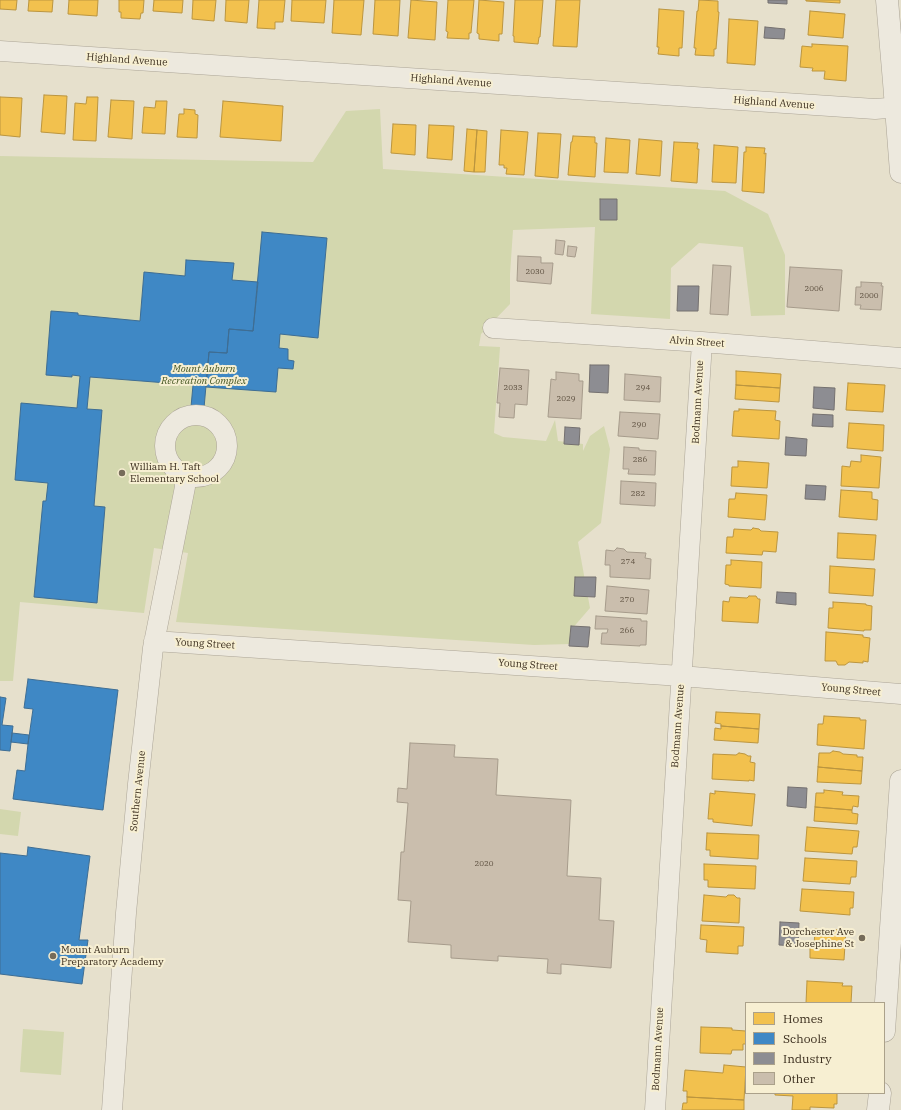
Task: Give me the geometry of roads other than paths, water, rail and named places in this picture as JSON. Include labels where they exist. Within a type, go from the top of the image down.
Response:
[{"type":"street","points":[[887,0],[899,108],[901,172]]},
{"type":"street","name":"Highland Avenue","points":[[0,51],[851,108],[899,108]]},
{"type":"street","name":"Alvin Street","points":[[493,328],[702,342],[901,358]]},
{"type":"street","name":"Bodmann Avenue","points":[[655,1110],[702,342]]},
{"type":"street","name":"Southern Avenue","points":[[112,1110],[126,913],[154,641],[185,487],[184,476]]},
{"type":"street","name":"Young Street","points":[[154,641],[682,676],[901,694]]},
{"type":"street","points":[[885,1025],[895,966],[901,781]]},
{"type":"street","points":[[878,1110],[880,1094]]},
{"type":"place","name":"William H. Taft Elementary School","points":[[122,473]]},
{"type":"place","name":"Dorchester Ave & Josephine St","points":[[862,938]]},
{"type":"place","name":"Mount Auburn Preparatory Academy","points":[[53,956]]},
{"type":"park label","name":"Mount Auburn Recreation Complex","points":[[204,374]]}]
